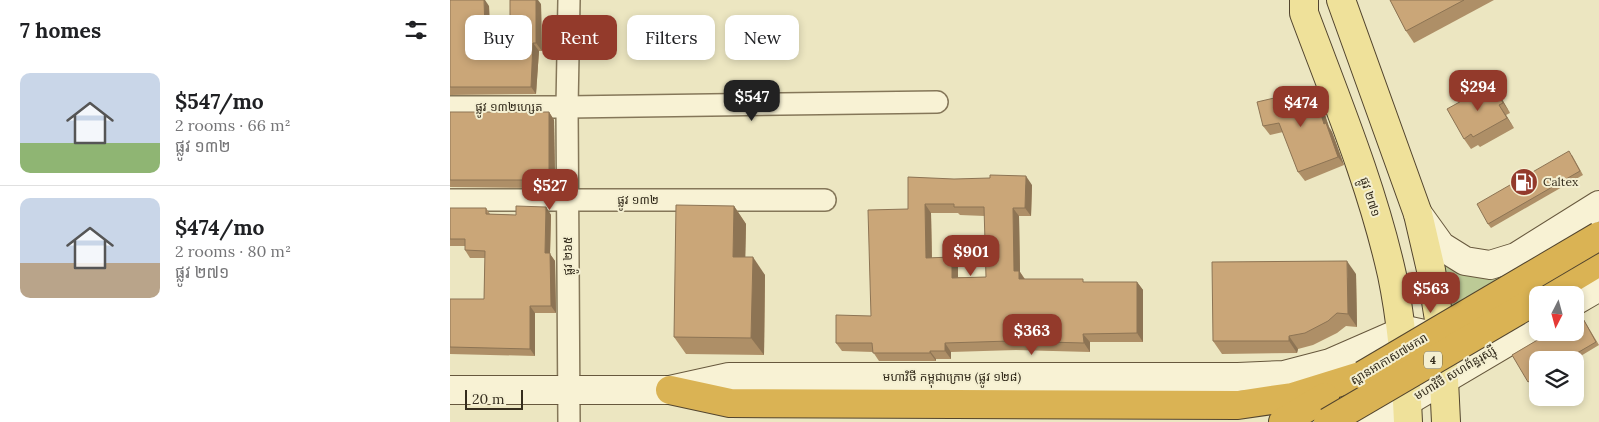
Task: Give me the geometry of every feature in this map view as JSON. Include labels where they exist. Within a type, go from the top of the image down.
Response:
[{"type":"highway","name":"ស្ពានអាកាស៧មករា","points":[[1283,422],[1599,236]]},
{"type":"highway","points":[[1559,286],[1599,262]]},
{"type":"highway","name":"ស្ពានអាកាស៧មករា","points":[[1328,422],[1529,304]]},
{"type":"highway","points":[[670,390],[730,403],[1238,405],[1292,397],[1363,375]]},
{"type":"main road","name":"ផ្លូវ ២៧១","points":[[1304,0],[1304,13],[1361,167],[1380,226],[1395,290],[1401,332],[1407,412]]},
{"type":"main road","points":[[1341,0],[1418,214],[1435,294],[1442,348],[1446,422]]},
{"type":"main road","points":[[1418,214],[1441,246],[1465,261],[1490,265],[1516,257],[1599,205]]},
{"type":"main road","points":[[1584,296],[1599,287]]},
{"type":"main road","name":"មហាវិថី សហព័ន្ធរុស្ស៊ី","points":[[1372,422],[1407,412],[1444,380],[1529,329]]},
{"type":"main road","points":[[1401,332],[1410,331],[1424,334],[1442,348]]},
{"type":"main road","name":"មហាវិថី កម្ពុជាក្រោម (ផ្លូវ ១២៨)","points":[[450,390],[670,390],[729,377],[1238,377],[1284,374],[1330,363],[1401,332]]},
{"type":"street","name":"ផ្លូវ ២៦៥","points":[[569,0],[567,107],[569,422]]},
{"type":"street","name":"ផ្លូវ ១៣២ហ្សេត","points":[[450,107],[937,102]]},
{"type":"street","name":"ផ្លូវ ១៣២","points":[[450,200],[825,200]]},
{"type":"green space","points":[[1436,254],[1486,276],[1507,277],[1453,356]]},
{"type":"building","points":[[450,0],[484,0],[485,15],[465,15],[465,60],[532,60],[532,15],[510,15],[510,0],[536,0],[536,43],[533,43],[531,87],[450,87]]},
{"type":"building","points":[[1390,0],[1464,0],[1406,31]]},
{"type":"building","points":[[1492,84],[1503,103],[1499,105],[1507,118],[1473,137],[1471,134],[1464,139],[1447,109]]},
{"type":"building","points":[[1313,89],[1324,124],[1326,123],[1338,157],[1298,172],[1279,123],[1263,126],[1257,102]]},
{"type":"building","points":[[450,112],[549,112],[549,169],[546,174],[536,180],[450,180]]},
{"type":"building","points":[[1569,151],[1580,171],[1488,224],[1477,204]]},
{"type":"building","points":[[990,175],[1026,176],[1025,208],[1013,208],[1014,271],[1019,271],[1019,279],[1083,279],[1083,282],[1137,282],[1137,333],[1083,334],[1084,343],[1010,341],[945,343],[945,351],[930,351],[930,353],[873,353],[872,343],[836,343],[836,315],[871,316],[868,210],[908,209],[908,177],[990,178]],"holes":[[[925,204],[954,204],[954,207],[984,207],[986,277],[952,278],[952,257],[926,258]]]},
{"type":"building","points":[[676,205],[734,206],[733,257],[753,257],[751,338],[674,337]]},
{"type":"building","points":[[516,206],[546,207],[545,253],[550,253],[551,306],[530,306],[530,349],[450,347],[450,299],[484,299],[485,251],[465,250],[465,239],[450,239],[450,208],[486,208],[486,214],[516,215]]},
{"type":"building","points":[[1347,261],[1348,314],[1337,313],[1328,321],[1305,333],[1289,336],[1289,341],[1213,341],[1212,262]]},
{"type":"building","points":[[1584,320],[1596,342],[1580,351],[1529,351],[1528,382],[1512,355],[1536,341],[1584,341]]},
{"type":"place","name":"Caltex","points":[[1524,182]]}]
